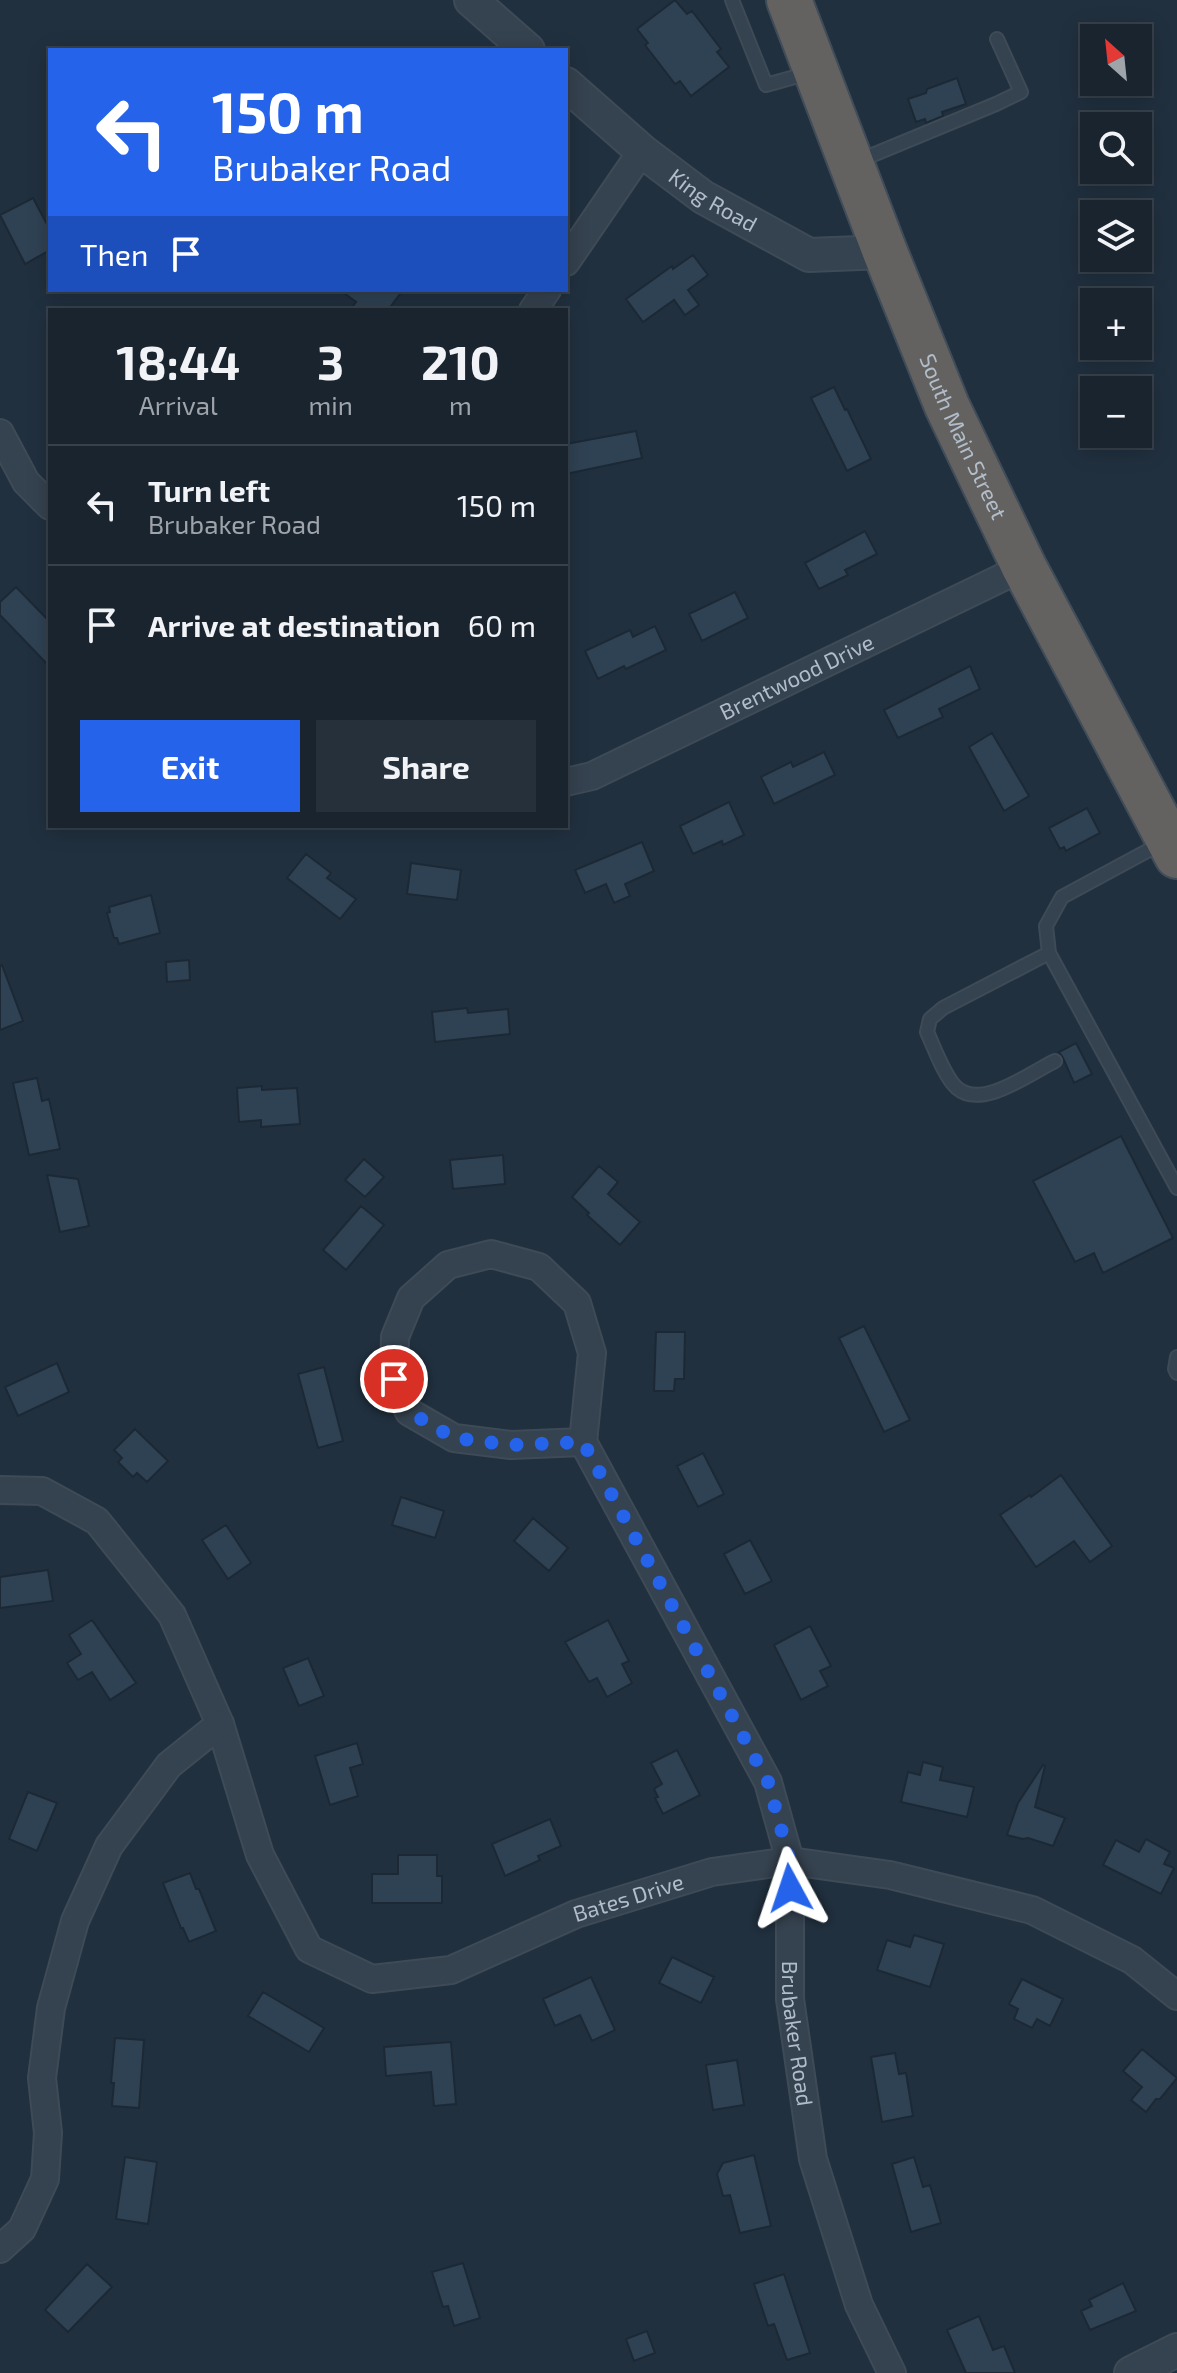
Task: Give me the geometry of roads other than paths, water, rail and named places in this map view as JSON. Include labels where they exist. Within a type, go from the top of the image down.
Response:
[{"type":"highway","name":"South Main Street","points":[[789,0],[947,406],[1024,567],[1173,848]]},
{"type":"street","points":[[471,0],[526,48]]},
{"type":"street","name":"King Road","points":[[568,86],[642,151],[703,197],[809,255],[885,252]]},
{"type":"street","points":[[568,259],[642,151]]},
{"type":"street","points":[[0,433],[26,482],[48,504]]},
{"type":"street","name":"Brentwood Drive","points":[[568,782],[592,776],[1024,567]]},
{"type":"street","points":[[491,1254],[539,1267],[577,1303],[592,1353],[583,1442],[511,1445],[454,1438],[409,1412],[394,1379],[395,1337],[411,1298],[448,1265],[491,1254]]},
{"type":"street","name":"Brubaker Road","points":[[583,1442],[768,1782],[790,1861],[790,1999],[813,2159],[859,2305],[892,2373]]},
{"type":"street","name":"Bates Drive","points":[[0,1490],[42,1491],[97,1521],[172,1615],[220,1724],[260,1855],[309,1949],[372,1979],[451,1970],[576,1914],[712,1872],[790,1861],[890,1875],[1032,1910],[1132,1960],[1177,1996]]},
{"type":"street","points":[[0,2249],[22,2229],[45,2179],[48,2133],[42,2078],[51,2008],[75,1921],[109,1846],[169,1765],[220,1724]]},
{"type":"street","points":[[1131,2373],[1177,2350]]},
{"type":"lane","points":[[732,0],[766,85],[816,71]]},
{"type":"lane","points":[[852,164],[1021,92],[997,39]]},
{"type":"lane","points":[[1173,848],[1062,897],[1046,926],[1049,953],[1177,1188]]},
{"type":"lane","points":[[1049,953],[943,1008],[930,1019],[927,1032],[954,1086],[969,1096],[990,1095],[1055,1061]]},
{"type":"lane","points":[[1177,1357],[1177,1373]]}]
